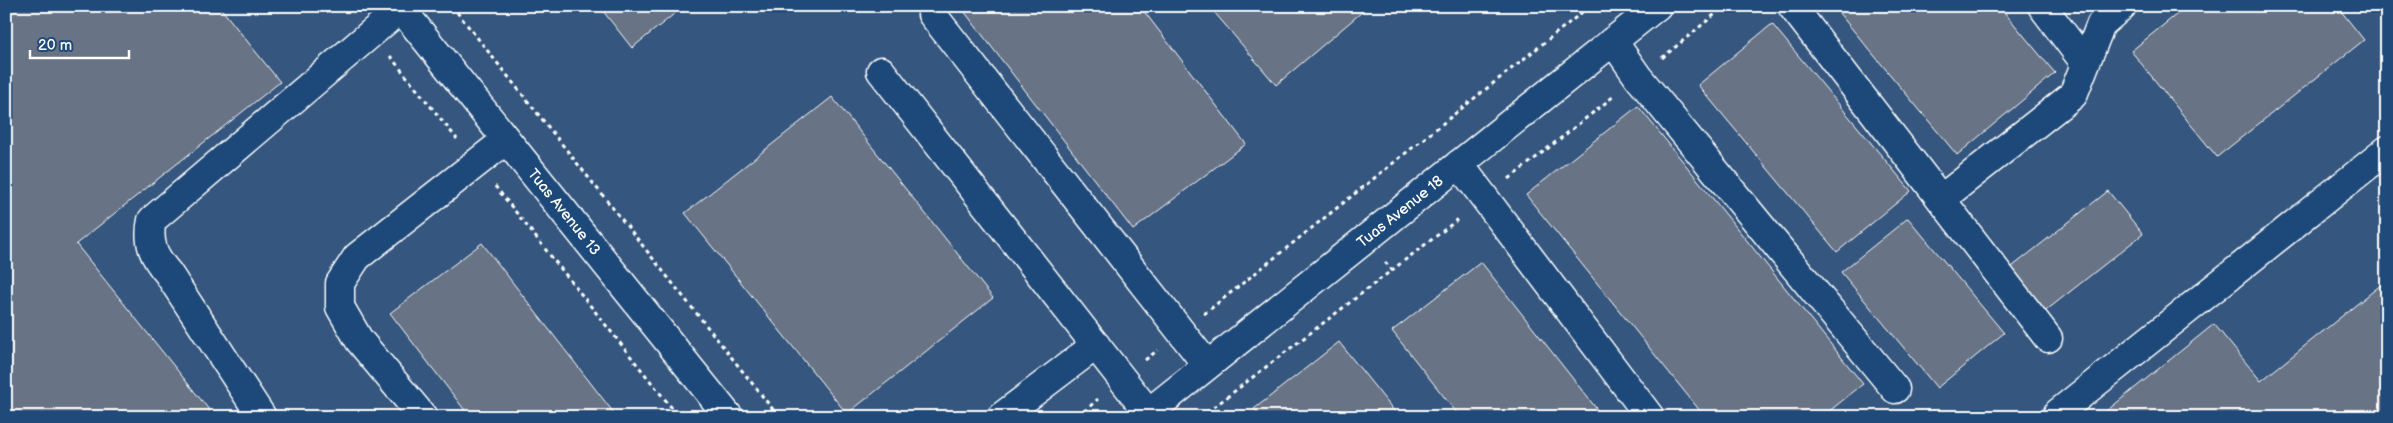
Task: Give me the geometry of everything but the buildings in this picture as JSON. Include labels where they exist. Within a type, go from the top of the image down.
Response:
[{"type":"street","name":"Tuas Avenue 18","points":[[1146,415],[1657,6]]},
{"type":"street","points":[[1792,6],[2048,338]]},
{"type":"street","points":[[2042,6],[2086,63]]},
{"type":"street","points":[[1941,199],[2073,95],[2101,24],[2122,6]]},
{"type":"street","points":[[262,417],[168,273],[155,258],[149,236],[152,220],[400,7]]},
{"type":"street","name":"Tuas Avenue 13","points":[[400,7],[729,417]]},
{"type":"street","points":[[932,14],[1207,365]]},
{"type":"street","points":[[1612,41],[1644,84],[1895,390]]},
{"type":"street","points":[[880,71],[1096,345],[1146,415]]},
{"type":"street","points":[[423,417],[359,340],[340,307],[340,283],[357,257],[506,140]]},
{"type":"street","points":[[2058,413],[2387,150]]},
{"type":"street","points":[[1459,164],[1650,417]]},
{"type":"street","points":[[1000,417],[1096,345]]},
{"type":"path","points":[[452,6],[779,417]]},
{"type":"path","points":[[1078,417],[1122,379],[1590,6]]},
{"type":"path","points":[[2384,6],[2387,10]]},
{"type":"path","points":[[371,33],[679,417]]}]
